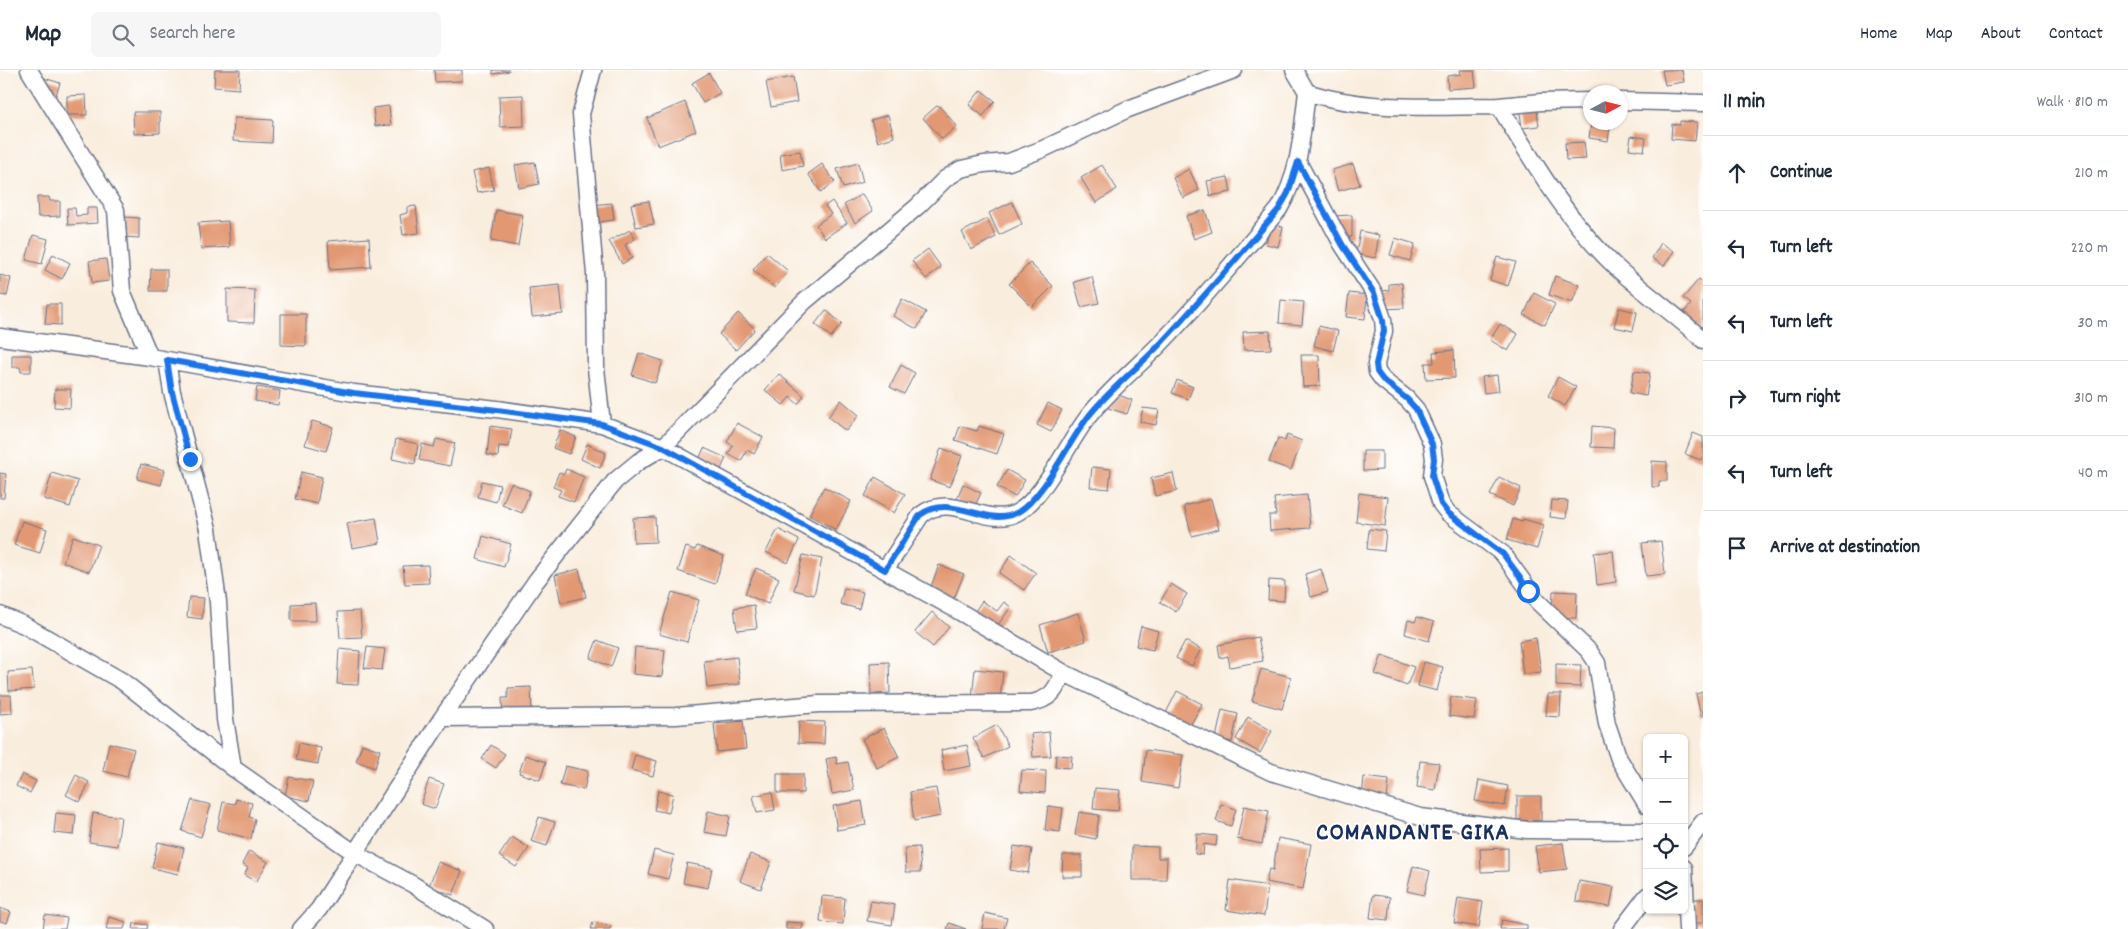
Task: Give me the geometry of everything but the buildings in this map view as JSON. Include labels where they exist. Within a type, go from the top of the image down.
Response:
[{"type":"street","points":[[29,70],[116,210],[122,291],[150,357]]},
{"type":"street","points":[[593,70],[581,114],[595,274],[596,368],[602,424]]},
{"type":"street","points":[[300,929],[319,909],[442,718],[536,581],[615,481],[638,462],[663,447],[804,302],[918,206],[945,179],[961,169],[984,164],[1009,162],[1026,156],[1128,109],[1234,70]]},
{"type":"street","points":[[885,570],[920,515],[926,511],[951,506],[996,517],[1018,512],[1028,504],[1041,488],[1092,412],[1161,344],[1279,209],[1288,193],[1298,162],[1307,92],[1294,70]]},
{"type":"street","points":[[1307,92],[1330,100],[1373,105],[1499,106],[1541,102],[1583,101]]},
{"type":"street","points":[[1628,101],[1703,103]]},
{"type":"street","points":[[1499,106],[1533,162],[1563,206],[1585,233],[1618,268],[1677,316],[1703,340]]},
{"type":"street","points":[[1298,162],[1342,244],[1374,293],[1383,320],[1384,331],[1376,364],[1377,372],[1383,380],[1407,399],[1416,409],[1432,444],[1434,459],[1432,476],[1441,504],[1448,513],[1503,554],[1537,601],[1589,651],[1597,663],[1607,724],[1619,759],[1643,798]]},
{"type":"street","points":[[0,337],[150,357],[354,393],[602,424],[663,447],[885,570],[1064,673],[1271,772],[1420,817],[1527,830],[1643,831]]},
{"type":"street","points":[[167,360],[172,392],[208,529],[218,602],[225,719],[234,768]]},
{"type":"street","points":[[0,615],[24,624],[122,681],[234,768],[356,854],[412,884],[485,929]]},
{"type":"street","points":[[442,718],[676,716],[819,704],[1031,702],[1043,701],[1050,696],[1064,673]]},
{"type":"street","points":[[1688,840],[1696,825]]},
{"type":"street","points":[[1684,869],[1687,929]]},
{"type":"street","points":[[1622,929],[1643,901]]},
{"type":"district","name":"COMANDANTE GIKA","points":[[1413,834]]},
{"type":"route","points":[[190,459],[172,392],[167,360],[354,393],[602,424],[663,447],[885,570],[920,515],[926,511],[943,506],[951,506],[996,517],[1008,516],[1018,512],[1028,504],[1041,488],[1092,412],[1161,344],[1279,209],[1288,193],[1298,162],[1342,244],[1374,293],[1383,320],[1384,331],[1377,354],[1377,372],[1383,380],[1407,399],[1416,409],[1432,444],[1434,459],[1432,476],[1441,504],[1448,513],[1503,554],[1528,591]]}]
